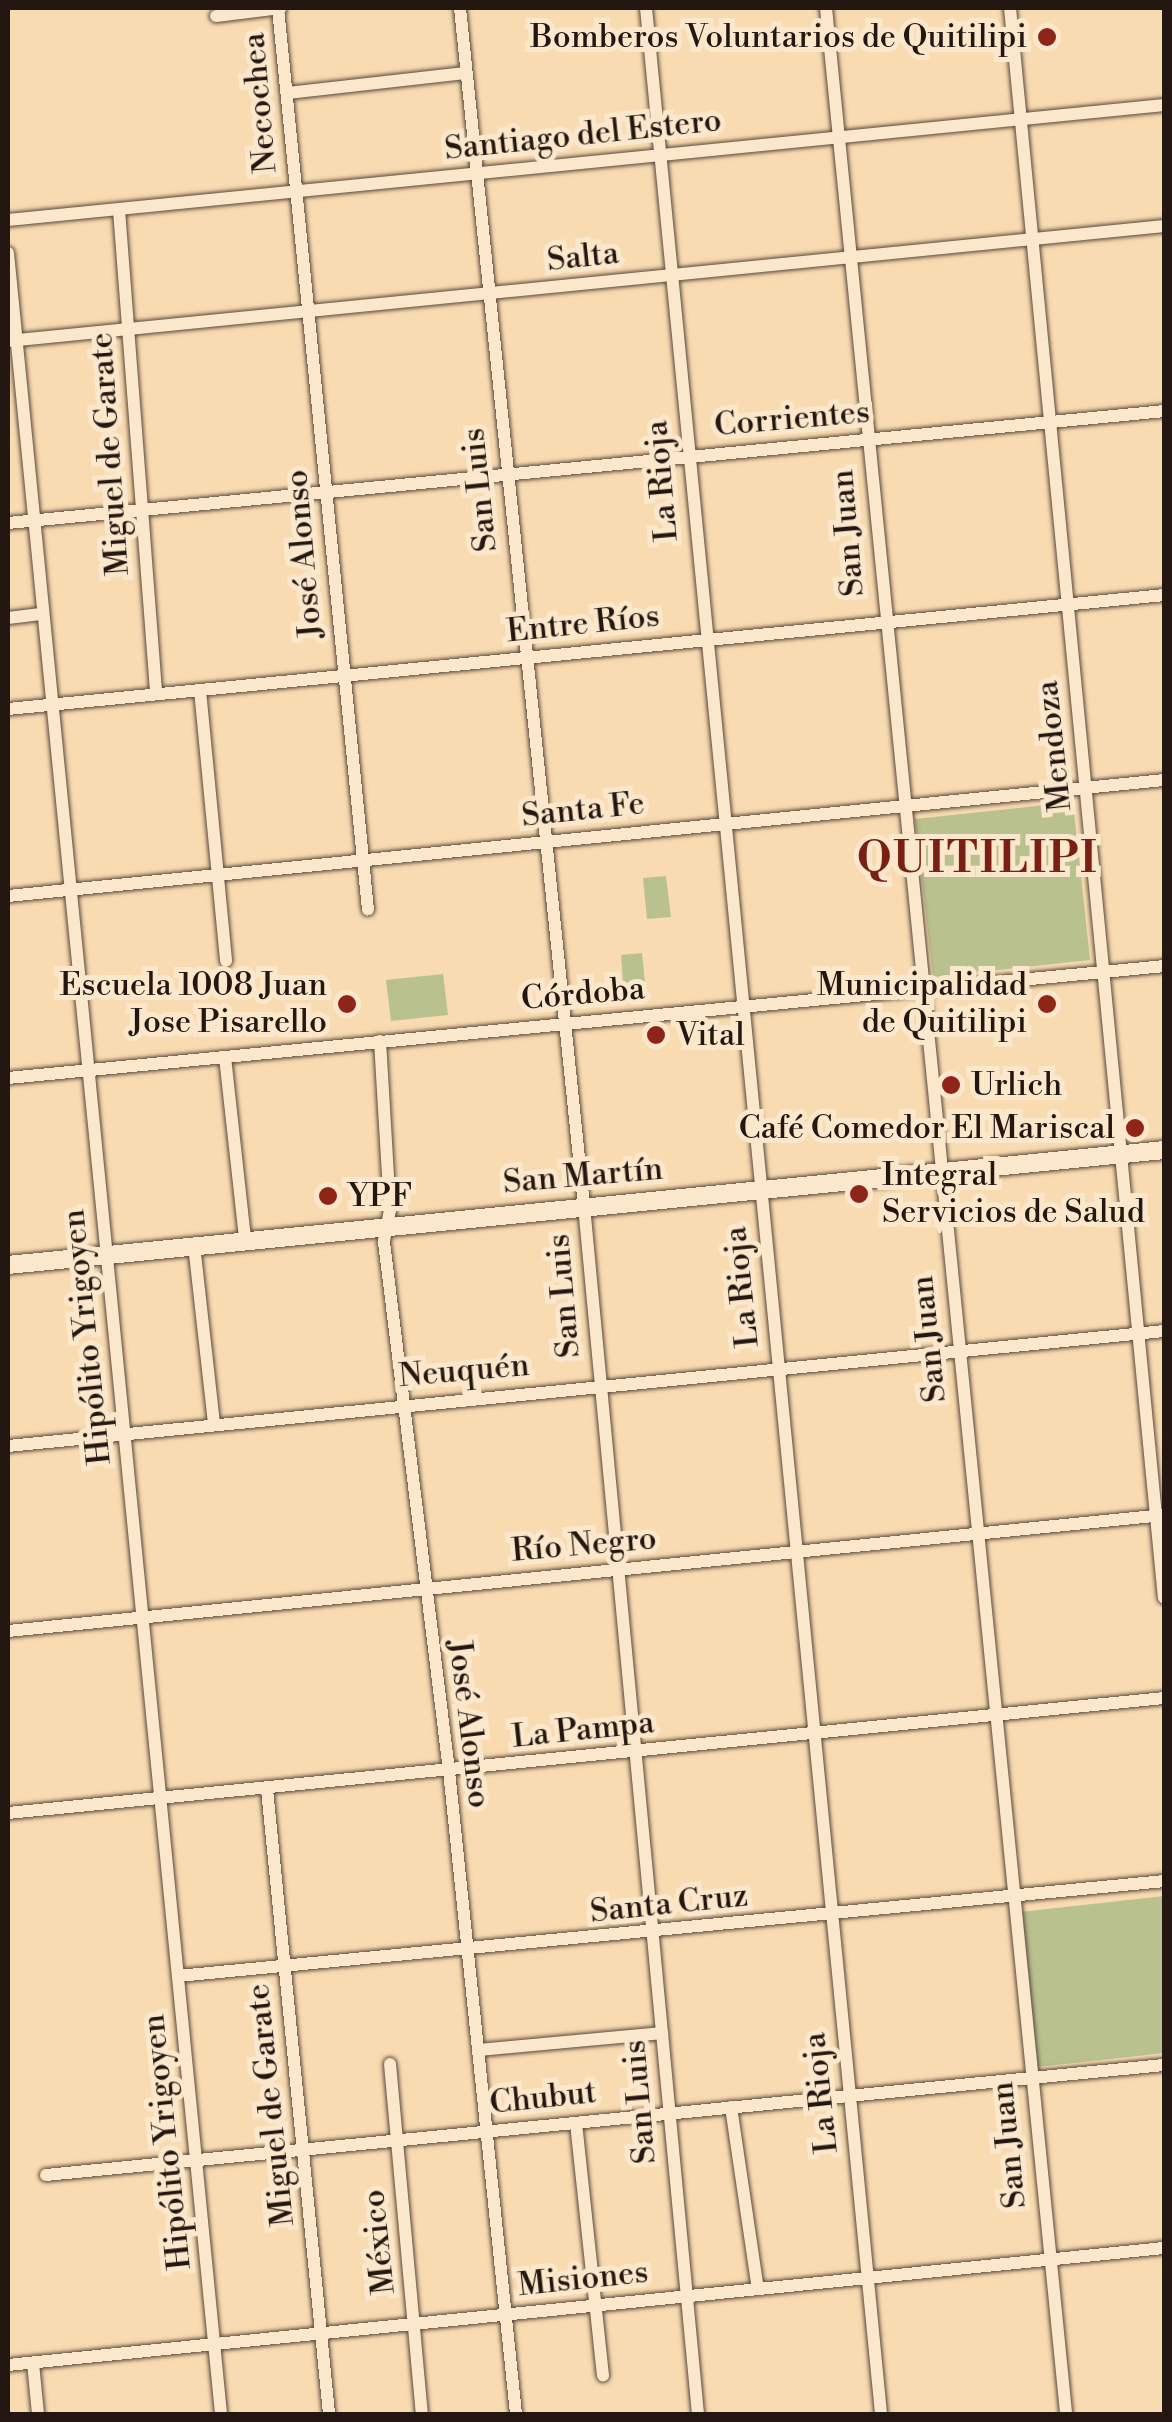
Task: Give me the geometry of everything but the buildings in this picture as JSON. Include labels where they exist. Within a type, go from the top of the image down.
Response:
[{"type":"street","points":[[216,16],[279,8]]},
{"type":"street","name":"Necochea","points":[[279,8],[296,194]]},
{"type":"street","name":"San Luis","points":[[460,8],[562,1023],[584,1206],[698,2414]]},
{"type":"street","name":"La Rioja","points":[[646,8],[686,456],[881,2414]]},
{"type":"street","name":"San Juan","points":[[826,8],[853,258],[883,622],[1066,2414]]},
{"type":"street","name":"Mendoza","points":[[1010,8],[1048,422],[1161,1516],[1164,1598]]},
{"type":"street","points":[[286,94],[466,72]]},
{"type":"street","name":"Santiago del Estero","points":[[8,220],[1164,105]]},
{"type":"street","name":"José Alonso","points":[[296,194],[368,910]]},
{"type":"street","name":"Miguel de Garate","points":[[119,210],[156,693]]},
{"type":"street","name":"Salta","points":[[12,340],[1164,226]]},
{"type":"street","name":"Hipólito Yrigoyen","points":[[8,253],[12,340],[54,705],[69,890],[221,2414]]},
{"type":"street","name":"Corrientes","points":[[8,523],[1164,412]]},
{"type":"street","name":"Entre Ríos","points":[[8,709],[1164,595]]},
{"type":"street","points":[[8,618],[43,614]]},
{"type":"street","points":[[200,690],[226,961]]},
{"type":"street","name":"Santa Fe","points":[[8,896],[1164,780]]},
{"type":"street","name":"Córdoba","points":[[8,1078],[1164,966]]},
{"type":"street","name":"José Alonso","points":[[380,1041],[388,1224],[384,1242],[400,1404],[449,1772],[516,2414]]},
{"type":"street","points":[[224,1056],[245,1239]]},
{"type":"street","name":"San Martín","points":[[8,1264],[1164,1150]]},
{"type":"street","points":[[194,1245],[214,1424]]},
{"type":"street","name":"Neuquén","points":[[8,1446],[1164,1331]]},
{"type":"street","name":"Río Negro","points":[[8,1631],[424,1586],[618,1571],[1161,1516]]},
{"type":"street","name":"La Pampa","points":[[8,1813],[1164,1698]]},
{"type":"street","name":"Miguel de Garate","points":[[268,1789],[329,2414]]},
{"type":"street","name":"Santa Cruz","points":[[178,1976],[652,1935],[1164,1881]]},
{"type":"street","points":[[479,2050],[662,2033]]},
{"type":"street","name":"México","points":[[390,2064],[422,2414]]},
{"type":"street","name":"Chubut","points":[[46,2175],[1164,2065]]},
{"type":"street","points":[[731,2108],[758,2289]]},
{"type":"street","points":[[576,2123],[603,2376]]},
{"type":"street","name":"Misiones","points":[[8,2366],[1164,2248]]},
{"type":"street","points":[[33,2363],[38,2414]]},
{"type":"green space","points":[[1073,802],[1090,960],[933,977],[915,819]]},
{"type":"green space","points":[[666,876],[671,917],[647,919],[643,878]]},
{"type":"green space","points":[[642,953],[646,993],[624,995],[621,955]]},
{"type":"green space","points":[[443,974],[448,1015],[391,1021],[386,980]]},
{"type":"green space","points":[[1164,1896],[1164,2053],[1038,2067],[1020,1912]]},
{"type":"place","name":"Bomberos Voluntarios de Quitilipi","points":[[1047,37]]},
{"type":"place","name":"Escuela 1008 Juan Jose Pisarello","points":[[347,1004]]},
{"type":"place","name":"Municipalidad de Quitilipi","points":[[1047,1004]]},
{"type":"place","name":"Vital","points":[[656,1035]]},
{"type":"place","name":"Urlich","points":[[951,1085]]},
{"type":"place","name":"Café Comedor El Mariscal","points":[[1135,1128]]},
{"type":"place","name":"Integral Servicios de Salud","points":[[859,1194]]},
{"type":"place","name":"YPF","points":[[328,1196]]},
{"type":"district","name":"QUITILIPI","points":[[978,860]]}]
